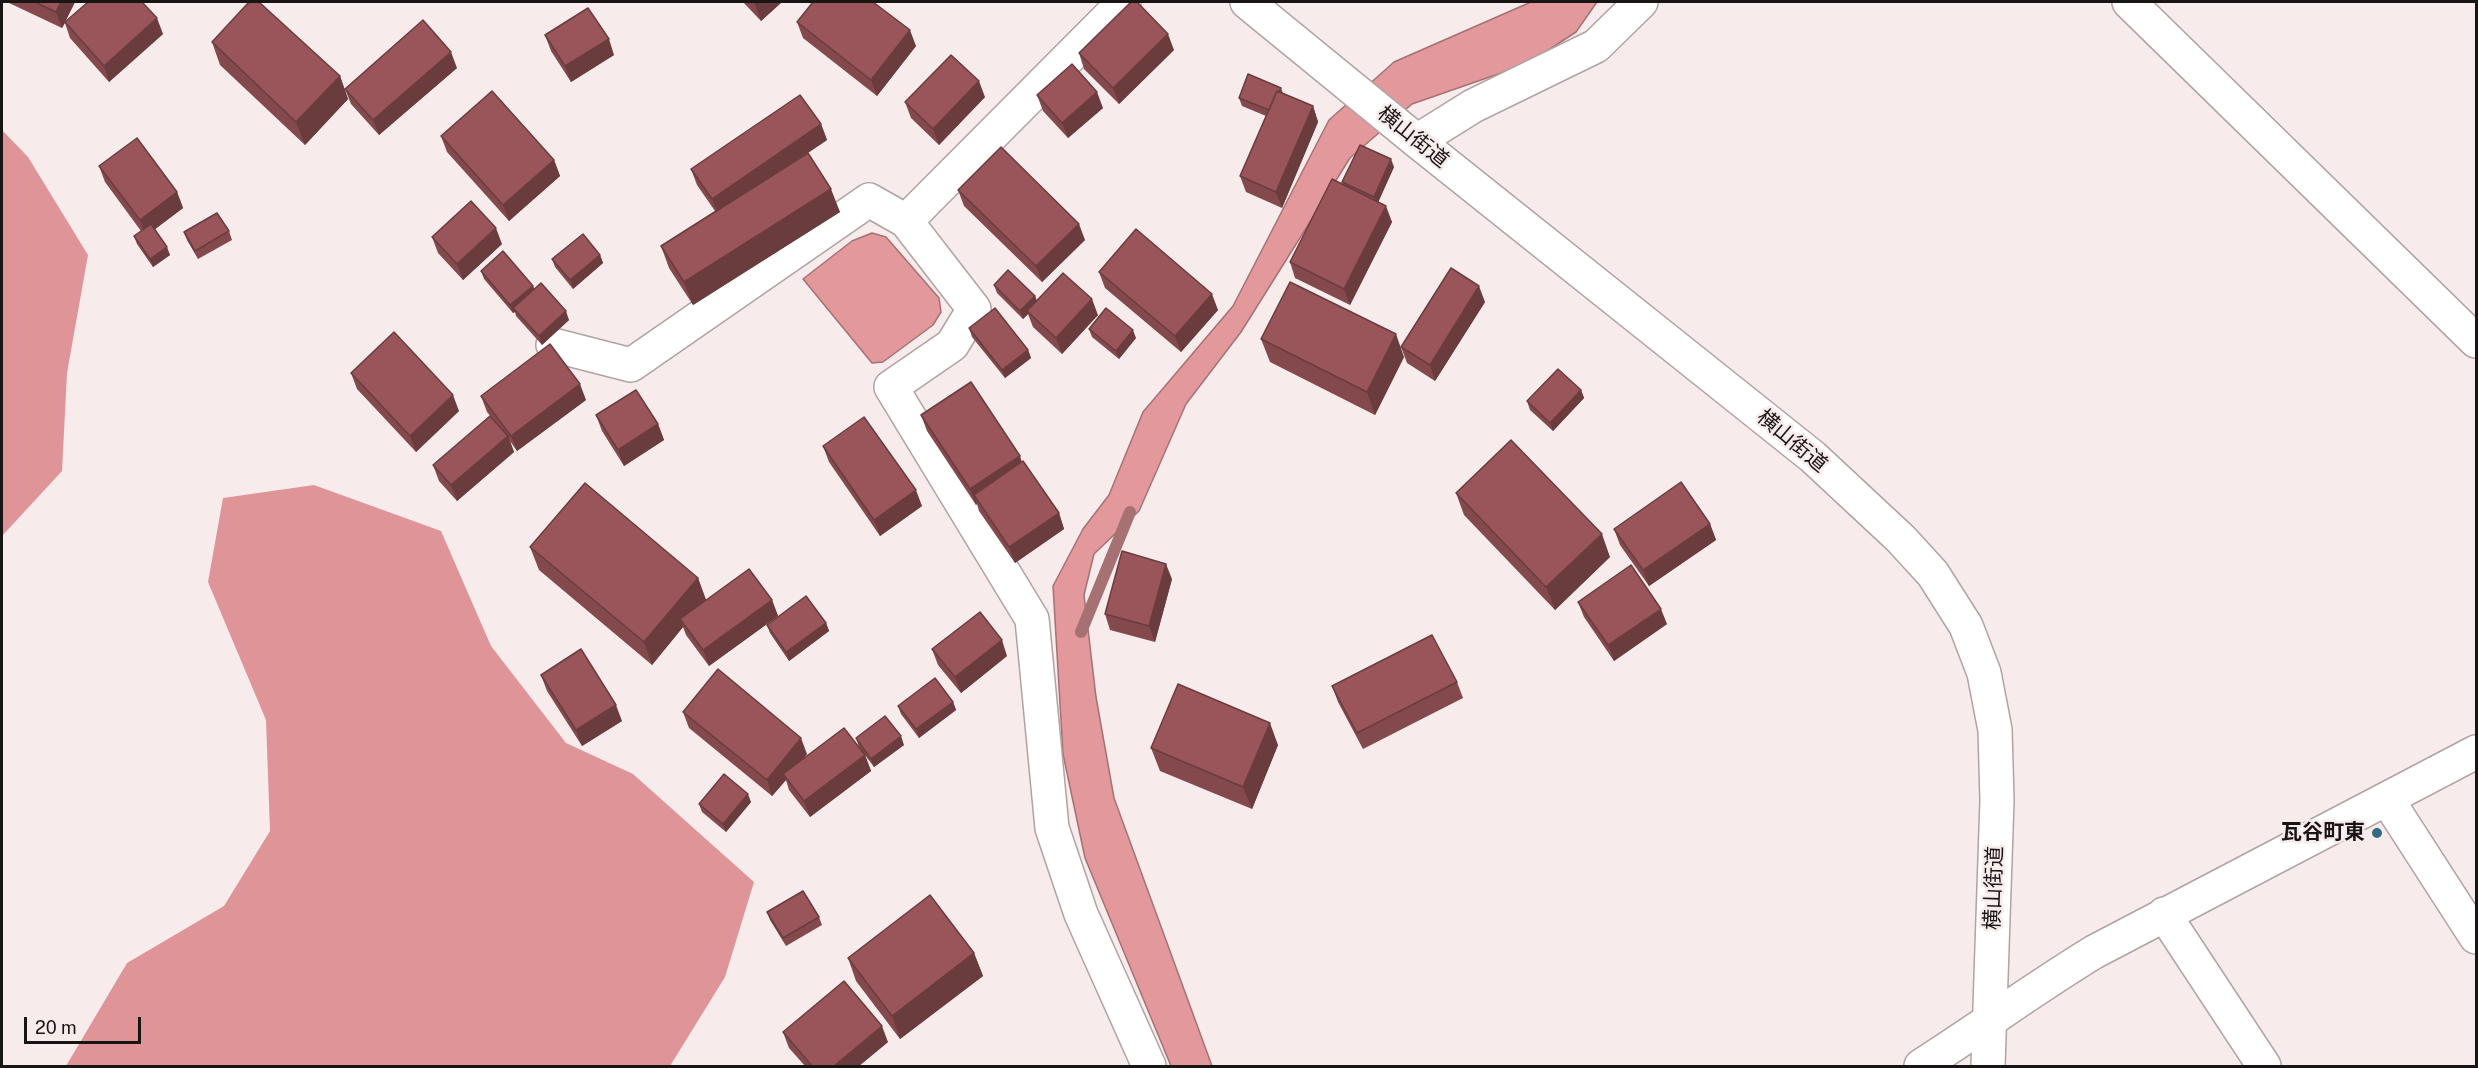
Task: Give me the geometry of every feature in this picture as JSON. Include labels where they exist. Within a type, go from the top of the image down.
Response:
[{"type":"street","points":[[906,221],[1124,2]]},
{"type":"street","name":"横山街道","points":[[1247,2],[1417,141],[1813,457],[1901,539],[1933,574],[1966,626],[1984,673],[1995,730],[1996,800],[1988,1066]]},
{"type":"street","points":[[1417,141],[1473,106],[1596,46],[1641,2]]},
{"type":"street","points":[[2129,2],[2476,341]]},
{"type":"street","points":[[553,345],[632,365],[869,200],[906,221],[974,309],[952,345],[891,387],[1032,619],[1052,828],[1081,914],[1149,1066]]},
{"type":"street","points":[[1921,1066],[1989,1023],[2041,984],[2094,952],[2476,752]]},
{"type":"street","points":[[2387,799],[2476,938]]},
{"type":"street","points":[[2164,914],[2264,1066]]},
{"type":"shaded area","points":[[1531,2],[1597,2],[1576,32],[1527,64],[1412,104],[1350,158],[1241,332],[1186,404],[1139,511],[1094,554],[1084,595],[1096,697],[1114,798],[1212,1066],[1171,1066],[1085,858],[1063,754],[1053,586],[1083,529],[1109,495],[1143,412],[1233,306],[1329,120],[1394,62]]},
{"type":"shaded area","points":[[2,130],[28,157],[88,255],[67,373],[62,471],[2,536]]},
{"type":"shaded area","points":[[872,233],[886,237],[939,298],[941,312],[933,325],[883,362],[872,363],[803,279],[852,241]]},
{"type":"shaded area","points":[[314,485],[441,531],[491,646],[566,743],[633,774],[754,882],[725,977],[670,1066],[66,1066],[127,963],[224,906],[270,831],[266,720],[208,582],[223,498]]},
{"type":"building","points":[[35,2],[61,2],[56,12]]},
{"type":"building","points":[[88,2],[142,2],[157,18],[104,66],[65,22]]},
{"type":"building","points":[[249,2],[259,2],[340,76],[296,122],[212,42]]},
{"type":"building","points":[[813,2],[873,2],[910,30],[871,80],[797,22]]},
{"type":"building","points":[[1131,2],[1137,2],[1168,34],[1113,88],[1079,53]]},
{"type":"building","points":[[588,8],[609,39],[565,66],[545,35]]},
{"type":"building","points":[[423,20],[451,52],[373,120],[345,89]]},
{"type":"building","points":[[951,55],[979,81],[933,129],[905,102]]},
{"type":"building","points":[[1072,64],[1097,92],[1062,123],[1037,95]]},
{"type":"building","points":[[1248,74],[1281,88],[1279,92],[1277,91],[1269,110],[1239,98]]},
{"type":"building","points":[[492,91],[554,160],[503,205],[441,136]]},
{"type":"building","points":[[1277,91],[1313,106],[1276,192],[1240,176]]},
{"type":"building","points":[[800,95],[821,124],[712,199],[691,169]]},
{"type":"building","points":[[137,138],[177,192],[140,220],[99,166]]},
{"type":"building","points":[[1360,145],[1391,159],[1374,197],[1342,182]]},
{"type":"building","points":[[1001,147],[1079,224],[1036,266],[958,190]]},
{"type":"building","points":[[808,153],[831,189],[684,282],[661,246]]},
{"type":"building","points":[[1332,179],[1386,206],[1344,289],[1290,262]]},
{"type":"building","points":[[471,201],[496,228],[457,264],[432,237]]},
{"type":"building","points":[[217,213],[229,231],[195,251],[184,232]]},
{"type":"building","points":[[151,224],[167,247],[150,259],[134,236]]},
{"type":"building","points":[[1136,229],[1212,294],[1175,336],[1099,272]]},
{"type":"building","points":[[583,234],[600,255],[570,280],[552,259]]},
{"type":"building","points":[[503,251],[533,286],[510,305],[481,271]]},
{"type":"building","points":[[1451,268],[1479,286],[1430,365],[1401,347]]},
{"type":"building","points":[[1008,270],[1035,296],[1020,311],[994,285]]},
{"type":"building","points":[[1063,273],[1092,299],[1056,338],[1027,311]]},
{"type":"building","points":[[1290,282],[1396,334],[1367,392],[1261,339]]},
{"type":"building","points":[[541,283],[566,311],[539,336],[513,308]]},
{"type":"building","points":[[995,308],[1028,350],[1002,370],[969,328]]},
{"type":"building","points":[[1106,308],[1133,330],[1116,351],[1089,329]]},
{"type":"building","points":[[394,332],[453,395],[410,436],[351,373]]},
{"type":"building","points":[[550,344],[580,384],[511,436],[481,396]]},
{"type":"building","points":[[1558,369],[1581,390],[1550,423],[1527,401]]},
{"type":"building","points":[[971,382],[1020,456],[970,489],[921,415]]},
{"type":"building","points":[[636,390],[658,424],[618,450],[596,415]]},
{"type":"building","points":[[490,416],[508,436],[451,485],[433,465]]},
{"type":"building","points":[[864,417],[916,490],[874,520],[823,446]]},
{"type":"building","points":[[1511,440],[1602,534],[1546,587],[1456,493]]},
{"type":"building","points":[[1023,461],[1059,513],[1009,547],[974,495]]},
{"type":"building","points":[[1681,482],[1710,524],[1643,570],[1614,529]]},
{"type":"building","points":[[585,483],[698,578],[644,642],[530,547]]},
{"type":"building","points":[[1122,551],[1166,564],[1149,626],[1105,614]]},
{"type":"building","points":[[1631,565],[1661,609],[1608,645],[1578,602]]},
{"type":"building","points":[[749,569],[772,600],[703,650],[680,619]]},
{"type":"building","points":[[806,596],[826,623],[786,652],[767,625]]},
{"type":"building","points":[[980,612],[1002,640],[955,677],[932,649]]},
{"type":"building","points":[[1432,635],[1457,682],[1357,733],[1332,686]]},
{"type":"building","points":[[581,649],[616,705],[576,730],[541,675]]},
{"type":"building","points":[[718,669],[801,738],[767,780],[683,712]]},
{"type":"building","points":[[935,678],[953,702],[916,729],[898,706]]},
{"type":"building","points":[[1178,684],[1270,723],[1243,787],[1151,748]]},
{"type":"building","points":[[885,716],[901,736],[871,759],[856,738]]},
{"type":"building","points":[[844,728],[865,755],[804,801],[783,774]]},
{"type":"building","points":[[724,774],[748,794],[723,824],[699,804]]},
{"type":"building","points":[[803,891],[819,917],[783,938],[767,912]]},
{"type":"building","points":[[930,895],[974,953],[892,1016],[848,958]]},
{"type":"building","points":[[844,981],[882,1026],[834,1066],[812,1066],[783,1032]]},
{"type":"waterway","points":[[1081,632],[1130,512]]},
{"type":"place","name":"瓦谷町東","points":[[2377,833]]}]
